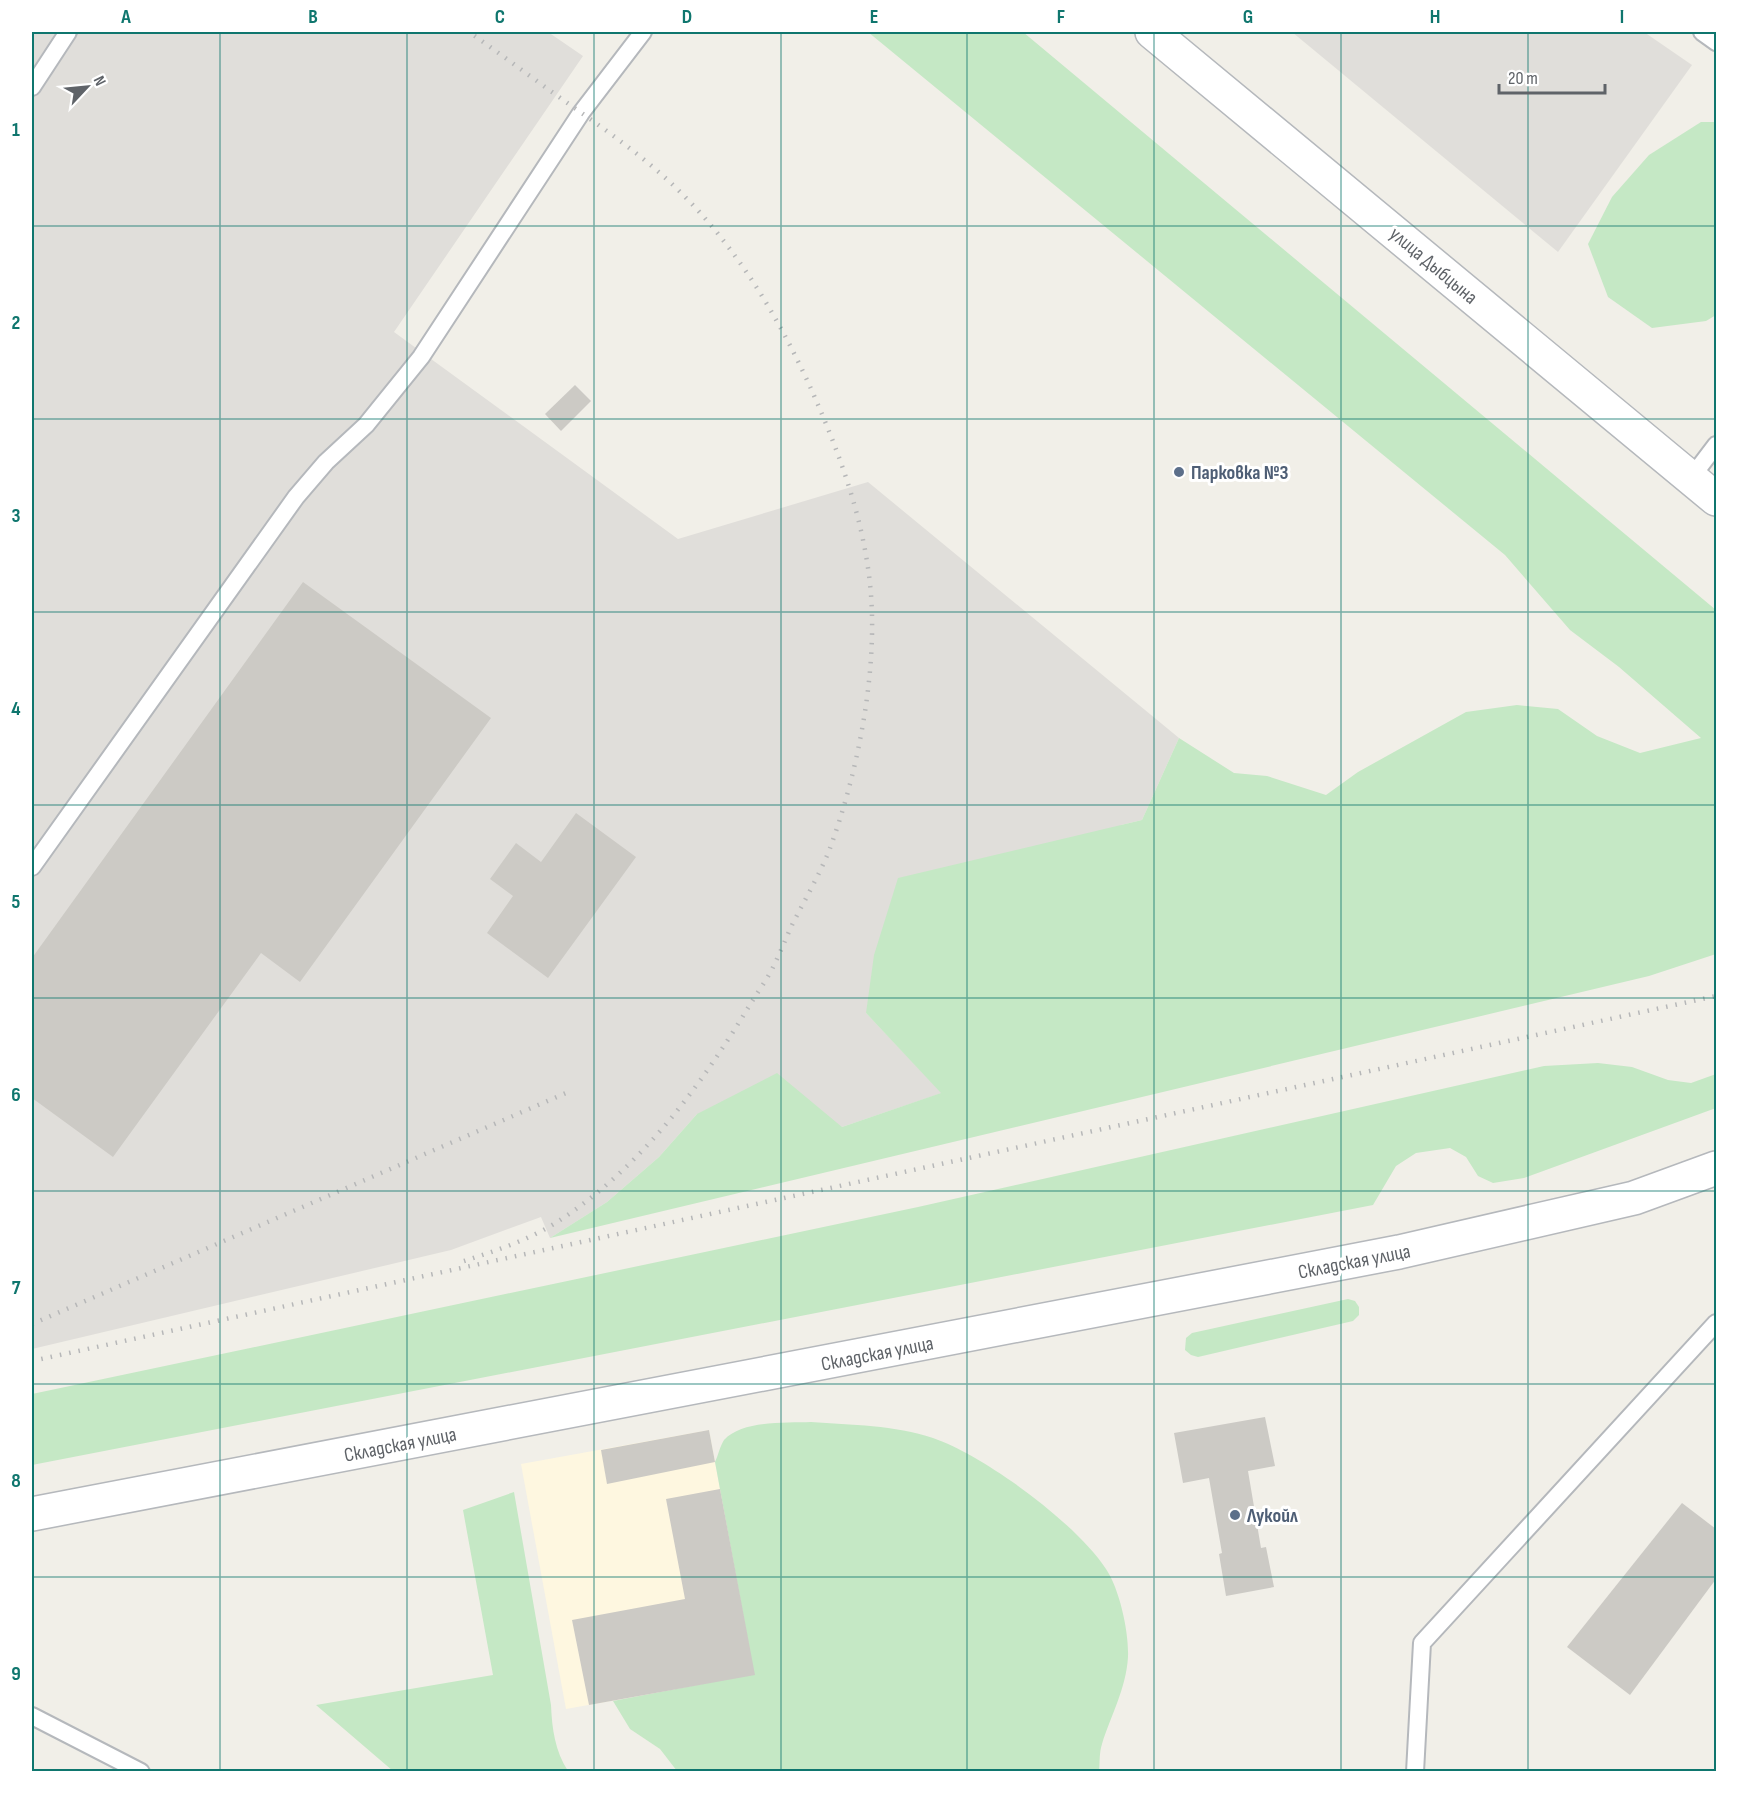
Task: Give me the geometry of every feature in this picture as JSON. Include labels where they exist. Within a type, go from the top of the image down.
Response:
[{"type":"street","name":"улица Дыбцына","points":[[1152,32],[1716,500]]},
{"type":"street","name":"Складская улица","points":[[32,1514],[1399,1252],[1634,1198],[1716,1168]]},
{"type":"lane","points":[[32,87],[68,32]]},
{"type":"lane","points":[[32,867],[296,497],[326,462],[366,425],[421,357],[581,113],[643,32]]},
{"type":"lane","points":[[1702,32],[1716,42]]},
{"type":"lane","points":[[1691,478],[1716,445]]},
{"type":"lane","points":[[1415,1772],[1422,1643],[1716,1323]]},
{"type":"lane","points":[[32,1716],[141,1772]]},
{"type":"shaded area","points":[[32,32],[548,32],[583,56],[394,332],[678,539],[868,482],[1179,738],[1142,820],[1121,825],[866,1013],[942,1093],[842,1127],[697,1114],[659,1157],[607,1202],[550,1238],[541,1217],[451,1250],[32,1349]]},
{"type":"shaded area","points":[[1292,32],[1644,32],[1692,65],[1558,252]]},
{"type":"shaded area","points":[[709,1430],[755,1675],[566,1709],[521,1464]]},
{"type":"green space","points":[[868,32],[1023,32],[1716,610],[1716,954],[1649,976],[550,1238],[607,1202],[659,1157],[697,1114],[777,1073],[842,1127],[941,1093],[866,1013],[874,955],[898,878],[1142,820],[1179,738],[1234,773],[1267,776],[1326,795],[1358,772],[1466,712],[1517,705],[1558,709],[1597,736],[1640,753],[1701,738],[1619,667],[1570,630],[1505,555]]},
{"type":"green space","points":[[1701,122],[1716,122],[1716,315],[1706,321],[1652,328],[1608,297],[1588,244],[1612,197],[1649,155]]},
{"type":"green space","points":[[1598,1063],[1632,1067],[1668,1080],[1691,1083],[1716,1074],[1716,1108],[1524,1178],[1493,1183],[1478,1176],[1466,1157],[1450,1148],[1416,1153],[1396,1166],[1373,1205],[32,1465],[32,1394],[918,1207],[1544,1066]]},
{"type":"green space","points":[[1348,1299],[1355,1301],[1359,1307],[1359,1315],[1353,1321],[1198,1357],[1185,1350],[1186,1338],[1192,1333]]},
{"type":"green space","points":[[811,1422],[904,1430],[954,1447],[1003,1475],[1028,1493],[1052,1512],[1092,1551],[1106,1569],[1115,1588],[1123,1612],[1128,1647],[1127,1669],[1118,1702],[1102,1744],[1099,1771],[677,1771],[660,1749],[630,1729],[613,1701],[754,1674],[715,1462],[724,1440],[742,1429],[765,1424]]},
{"type":"green space","points":[[514,1492],[555,1740],[568,1771],[393,1771],[316,1705],[493,1675],[463,1510]]},
{"type":"building","points":[[575,385],[591,401],[561,431],[545,414]]},
{"type":"building","points":[[303,582],[491,718],[300,982],[261,953],[113,1157],[32,1098],[32,958]]},
{"type":"building","points":[[576,813],[636,857],[548,978],[487,933],[513,896],[490,879],[516,843],[541,862]]},
{"type":"building","name":"Лукойл","points":[[1265,1417],[1275,1466],[1248,1471],[1261,1548],[1266,1547],[1274,1587],[1226,1596],[1219,1554],[1222,1553],[1209,1478],[1183,1483],[1174,1433]]},
{"type":"building","points":[[709,1430],[715,1462],[607,1484],[601,1450]]},
{"type":"building","points":[[720,1489],[755,1675],[589,1705],[572,1620],[685,1599],[666,1499]]},
{"type":"building","points":[[1682,1503],[1716,1529],[1716,1579],[1630,1695],[1567,1647]]},
{"type":"railway","points":[[464,1261],[512,1244],[557,1222],[616,1177],[642,1151],[689,1095],[764,983],[829,851],[849,788],[869,684],[872,616],[867,559],[862,534],[840,461],[822,414],[788,341],[744,268],[709,223],[650,164],[469,32]]},
{"type":"railway","points":[[32,1361],[1716,996]]},
{"type":"railway","points":[[32,1324],[566,1093]]},
{"type":"place","name":"Парковка №3","points":[[1179,472]]},
{"type":"place","name":"Лукойл","points":[[1235,1515]]}]
